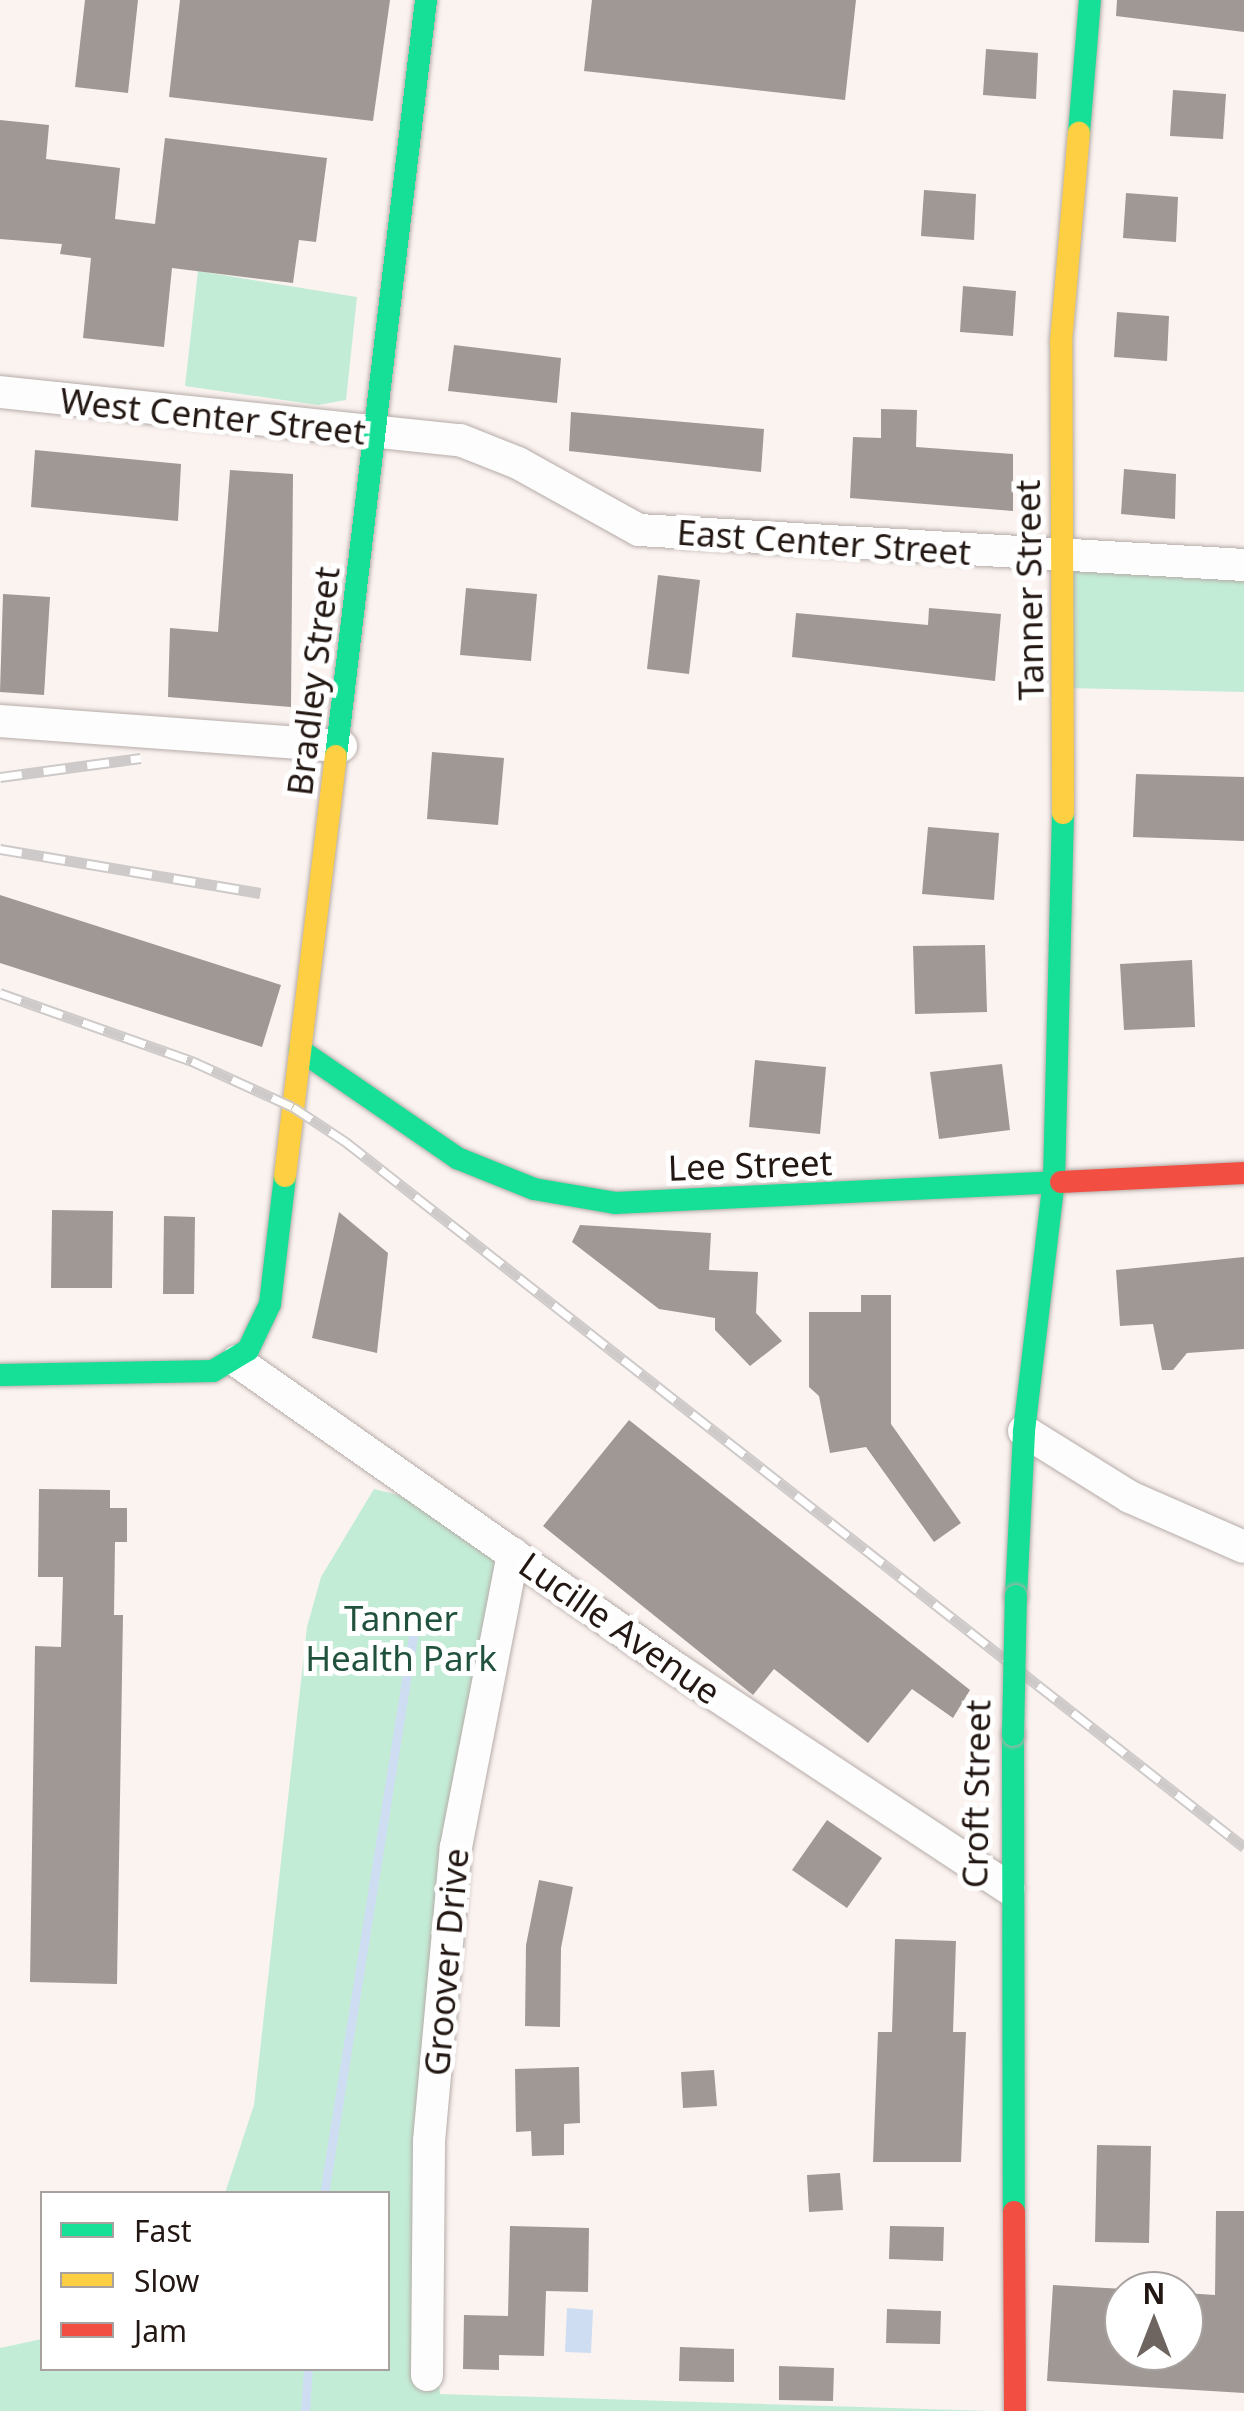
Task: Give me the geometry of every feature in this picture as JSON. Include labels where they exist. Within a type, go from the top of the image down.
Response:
[{"type":"street","name":"Bradley Street","points":[[237,1361],[270,1304],[341,746],[426,0]]},
{"type":"street","name":"Tanner Street","points":[[1054,1181],[1065,557],[1061,342],[1090,0]]},
{"type":"street","name":"West Center Street","points":[[0,392],[426,436]]},
{"type":"street","name":"East Center Street","points":[[426,436],[491,450],[639,530],[1244,565]]},
{"type":"street","points":[[0,721],[341,746]]},
{"type":"street","name":"Lee Street","points":[[300,1050],[457,1158],[574,1198],[656,1205],[1244,1173]]},
{"type":"street","name":"Croft Street","points":[[1015,2411],[1008,1888],[1016,1596],[1024,1432],[1054,1181]]},
{"type":"street","points":[[0,1374],[190,1376],[237,1361]]},
{"type":"street","name":"Lucille Avenue","points":[[237,1361],[1008,1888]]},
{"type":"street","points":[[1024,1432],[1130,1498],[1244,1547]]},
{"type":"street","name":"Groover Drive","points":[[427,2376],[429,2141],[456,1846],[513,1553]]},
{"type":"green space","points":[[198,271],[357,297],[346,400],[318,405],[185,386]]},
{"type":"green space","points":[[1065,557],[1244,565],[1244,692],[1066,688]]},
{"type":"green space","name":"Tanner Health Park","points":[[374,1489],[406,1497],[513,1553],[456,1847],[426,2258],[440,2394],[991,2411],[0,2411],[0,2348],[40,2339],[40,2371],[390,2371],[390,2191],[226,2191],[254,2105],[307,1627],[321,1577]]},
{"type":"water","points":[[567,2308],[593,2310],[591,2353],[565,2352]]},
{"type":"building","points":[[85,0],[138,0],[128,93],[75,87]]},
{"type":"building","points":[[180,0],[390,0],[373,121],[169,97]]},
{"type":"building","points":[[592,0],[856,0],[845,100],[584,71]]},
{"type":"building","points":[[1117,0],[1244,0],[1244,32],[1116,16]]},
{"type":"building","points":[[986,49],[1038,53],[1036,99],[983,95]]},
{"type":"building","points":[[1173,90],[1226,94],[1223,139],[1170,136]]},
{"type":"building","points":[[0,120],[49,125],[46,159],[120,168],[115,219],[155,224],[165,138],[327,158],[316,242],[299,240],[293,283],[172,268],[164,347],[83,338],[91,258],[60,254],[62,244],[0,239]]},
{"type":"building","points":[[924,190],[976,194],[974,240],[921,236]]},
{"type":"building","points":[[1126,193],[1178,197],[1176,242],[1123,238]]},
{"type":"building","points":[[963,286],[1016,291],[1013,336],[960,332]]},
{"type":"building","points":[[1117,312],[1169,316],[1167,361],[1114,357]]},
{"type":"building","points":[[454,345],[561,358],[557,403],[448,391]]},
{"type":"building","points":[[881,409],[917,410],[916,447],[1013,454],[1013,511],[850,498],[853,437],[881,438]]},
{"type":"building","points":[[571,412],[764,429],[761,472],[569,451]]},
{"type":"building","points":[[35,450],[181,464],[178,521],[31,507]]},
{"type":"building","points":[[1124,469],[1176,474],[1175,519],[1121,514]]},
{"type":"building","points":[[230,470],[293,474],[291,707],[168,697],[170,628],[218,632]]},
{"type":"building","points":[[658,575],[700,580],[689,674],[647,669]]},
{"type":"building","points":[[466,588],[537,594],[531,661],[460,655]]},
{"type":"building","points":[[3,594],[50,597],[44,695],[0,692]]},
{"type":"building","points":[[929,608],[1001,614],[995,681],[792,657],[796,613],[928,625]]},
{"type":"building","points":[[432,752],[504,758],[498,825],[427,819]]},
{"type":"building","points":[[1136,774],[1244,777],[1244,841],[1133,837]]},
{"type":"building","points":[[928,827],[999,833],[994,900],[922,894]]},
{"type":"building","points":[[0,895],[281,985],[262,1047],[0,963]]},
{"type":"building","points":[[985,945],[987,1012],[915,1014],[913,946]]},
{"type":"building","points":[[1192,960],[1195,1027],[1124,1030],[1120,964]]},
{"type":"building","points":[[755,1060],[826,1067],[820,1134],[749,1127]]},
{"type":"building","points":[[1002,1064],[1010,1130],[939,1139],[930,1072]]},
{"type":"building","points":[[52,1210],[113,1211],[112,1288],[51,1288]]},
{"type":"building","points":[[339,1212],[388,1253],[377,1353],[312,1338]]},
{"type":"building","points":[[164,1216],[195,1217],[194,1294],[163,1294]]},
{"type":"building","points":[[580,1225],[711,1233],[709,1270],[758,1272],[756,1313],[782,1341],[750,1366],[715,1330],[715,1318],[659,1309],[572,1242]]},
{"type":"building","points":[[1244,1257],[1244,1349],[1187,1353],[1173,1370],[1162,1370],[1153,1324],[1120,1326],[1116,1270]]},
{"type":"building","points":[[861,1295],[891,1295],[891,1424],[961,1523],[934,1542],[866,1447],[830,1453],[819,1396],[809,1387],[809,1312],[861,1312]]},
{"type":"building","points":[[629,1420],[970,1690],[953,1718],[912,1689],[868,1743],[774,1669],[753,1695],[543,1526]]},
{"type":"building","points":[[39,1489],[110,1490],[110,1508],[127,1508],[127,1542],[115,1542],[114,1615],[123,1615],[117,1984],[30,1982],[35,1646],[61,1647],[63,1577],[38,1577]]},
{"type":"building","points":[[827,1820],[882,1858],[847,1908],[792,1870]]},
{"type":"building","points":[[539,1880],[573,1887],[561,1948],[560,2027],[525,2026],[526,1945]]},
{"type":"building","points":[[895,1939],[956,1941],[953,2032],[966,2032],[961,2162],[873,2162],[878,2032],[892,2032]]},
{"type":"building","points":[[579,2067],[580,2123],[564,2124],[564,2155],[532,2156],[531,2131],[516,2132],[515,2069]]},
{"type":"building","points":[[714,2070],[717,2106],[683,2108],[681,2072]]},
{"type":"building","points":[[1097,2145],[1151,2146],[1149,2243],[1095,2242]]},
{"type":"building","points":[[840,2173],[843,2210],[809,2212],[807,2175]]},
{"type":"building","points":[[1216,2211],[1244,2211],[1244,2393],[1047,2381],[1053,2285],[1104,2288],[1104,2371],[1204,2371],[1204,2294],[1215,2295]]},
{"type":"building","points":[[510,2226],[589,2228],[588,2292],[546,2291],[544,2356],[499,2355],[499,2370],[463,2369],[464,2315],[508,2316]]},
{"type":"building","points":[[890,2226],[944,2227],[943,2261],[889,2259]]},
{"type":"building","points":[[887,2309],[941,2311],[940,2344],[886,2343]]},
{"type":"building","points":[[680,2347],[734,2349],[734,2382],[679,2381]]},
{"type":"building","points":[[779,2366],[834,2368],[833,2401],[779,2400]]},
{"type":"waterway","points":[[324,2191],[414,1630]]},
{"type":"waterway","points":[[305,2411],[308,2371]]},
{"type":"railway","points":[[0,777],[141,758]]},
{"type":"railway","points":[[0,849],[260,893]]},
{"type":"railway","points":[[0,993],[192,1061],[293,1107],[346,1142],[1244,1847]]},
{"type":"traffic: fast","points":[[336,756],[426,0]]},
{"type":"traffic: fast","points":[[1079,133],[1090,0]]},
{"type":"traffic: fast","points":[[1016,1596],[1024,1431],[1054,1181],[1063,813]]},
{"type":"traffic: fast","points":[[300,1050],[457,1158],[534,1189],[615,1203],[1061,1182]]},
{"type":"traffic: fast","points":[[0,1375],[213,1371],[248,1350],[270,1304],[285,1176]]},
{"type":"traffic: fast","points":[[1013,1735],[1016,1596]]},
{"type":"traffic: fast","points":[[1013,1735],[1014,2212]]},
{"type":"traffic: slow","points":[[1063,813],[1061,342],[1079,133]]},
{"type":"traffic: slow","points":[[285,1176],[336,756]]},
{"type":"traffic: jam","points":[[1061,1182],[1244,1173]]},
{"type":"traffic: jam","points":[[1014,2212],[1015,2411]]}]
